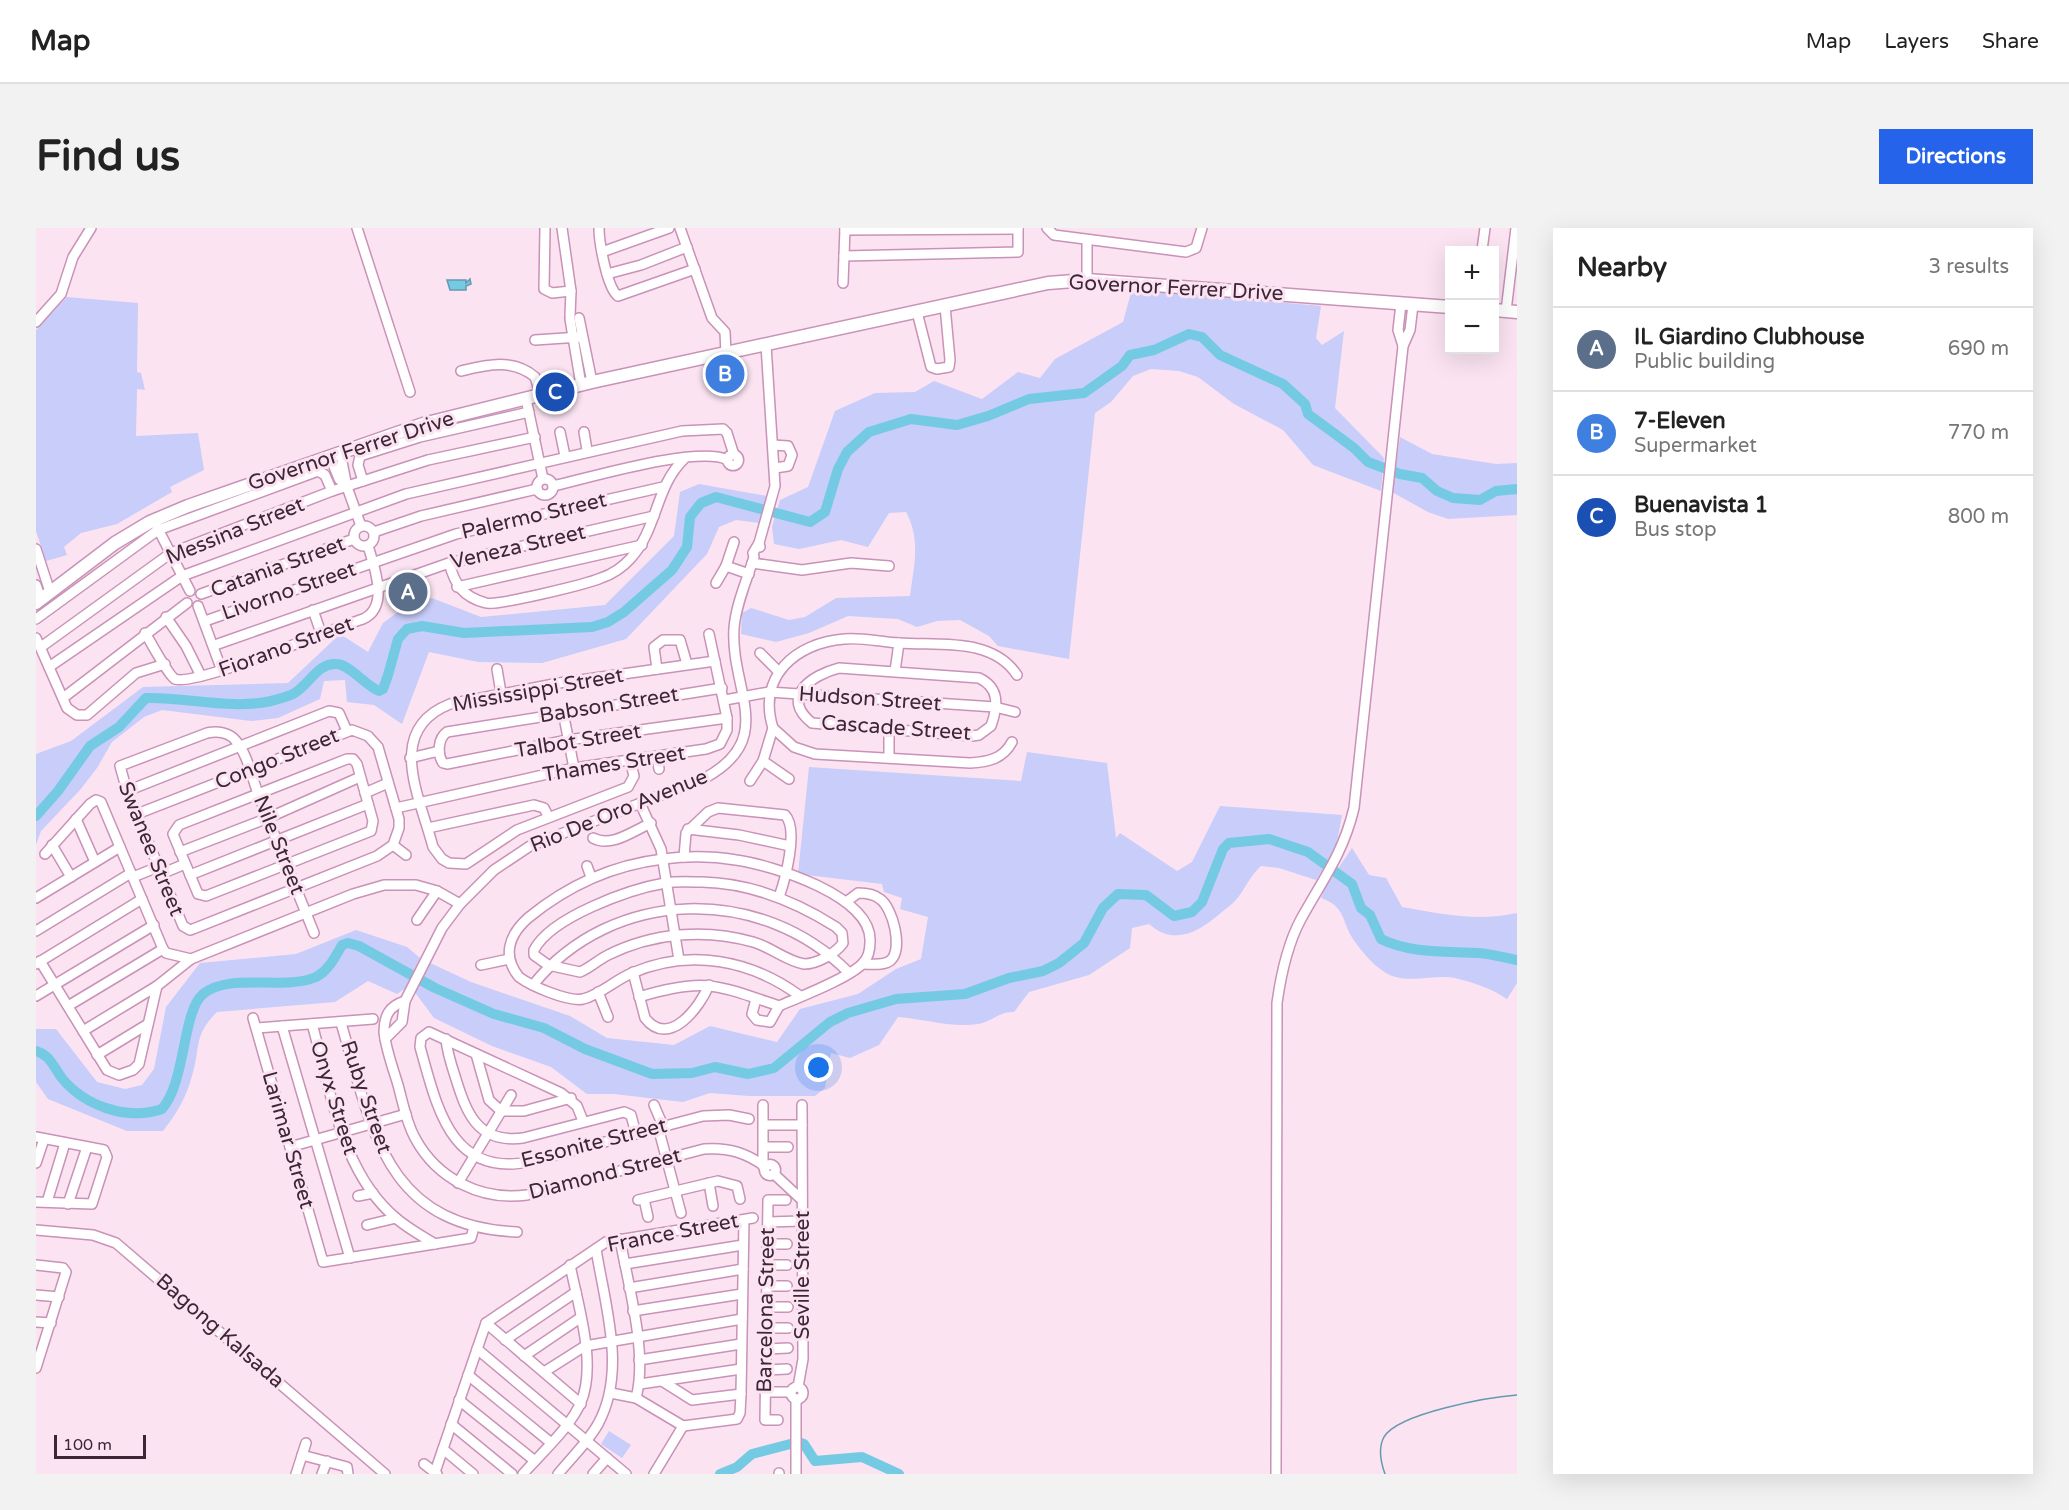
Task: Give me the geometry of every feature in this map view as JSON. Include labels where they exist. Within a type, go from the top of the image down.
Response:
[{"type":"main road","name":"Governor Ferrer Drive","points":[[42,598],[115,543],[156,525],[423,424],[586,384],[1048,283],[1087,280],[1445,307]]},
{"type":"street","points":[[36,322],[61,294],[73,257],[91,228]]},
{"type":"street","points":[[357,228],[410,392]]},
{"type":"street","points":[[545,228],[544,289],[552,293],[571,291]]},
{"type":"street","points":[[562,228],[586,384]]},
{"type":"street","points":[[599,228],[602,252],[613,293],[621,296],[695,269]]},
{"type":"street","points":[[602,252],[669,228]]},
{"type":"street","points":[[680,228],[712,318],[725,332],[731,353]]},
{"type":"street","points":[[843,283],[844,256],[845,229],[1018,228],[1018,252],[844,256]]},
{"type":"street","points":[[1047,228],[1054,235],[1191,252],[1199,244],[1201,228]]},
{"type":"street","points":[[1483,246],[1485,228]]},
{"type":"street","points":[[1506,311],[1516,228]]},
{"type":"street","points":[[1087,240],[1087,280]]},
{"type":"street","points":[[607,274],[641,265],[687,247]]},
{"type":"street","points":[[1276,1474],[1277,1003],[1289,948],[1321,883],[1341,851],[1354,808],[1389,458],[1403,346],[1410,330],[1407,305]]},
{"type":"street","points":[[917,312],[931,367],[942,369],[949,367],[950,360],[945,306]]},
{"type":"street","points":[[535,340],[578,337]]},
{"type":"street","name":"Rio De Oro Avenue","points":[[385,1039],[402,1022],[405,1001],[442,928],[476,886],[513,855],[554,836],[705,778],[724,768],[738,752],[745,735],[747,714],[734,629],[754,549],[759,543],[773,498],[775,468],[762,346]]},
{"type":"street","points":[[461,371],[495,363],[507,365],[535,377],[541,396]]},
{"type":"street","points":[[526,399],[543,479]]},
{"type":"street","points":[[363,481],[358,465],[360,456],[420,436],[529,412]]},
{"type":"street","points":[[49,666],[182,576],[356,512],[446,483],[587,450],[682,431],[721,429],[727,433],[731,458],[712,456],[665,460],[553,486]]},
{"type":"street","points":[[560,432],[565,456]]},
{"type":"street","points":[[584,432],[587,450]]},
{"type":"street","name":"Messina Street","points":[[40,647],[171,553],[332,491],[428,460],[534,437]]},
{"type":"street","points":[[773,445],[788,446],[792,455],[788,466],[775,468]]},
{"type":"street","points":[[336,458],[339,479],[347,487],[361,526]]},
{"type":"street","points":[[449,563],[457,587],[473,599],[491,604],[599,579],[622,567],[642,545],[650,533],[663,487],[684,459]]},
{"type":"street","points":[[36,619],[156,525],[318,471],[325,475],[332,491]]},
{"type":"street","points":[[537,489],[538,483],[543,479],[550,480],[553,486],[552,492],[546,495]]},
{"type":"street","name":"Palermo Street","points":[[372,561],[456,534],[663,487]]},
{"type":"street","points":[[374,532],[421,516],[537,489],[546,495],[550,513]]},
{"type":"street","name":"Veneza Street","points":[[215,645],[379,585],[449,563],[654,516]]},
{"type":"street","points":[[156,525],[190,591]]},
{"type":"street","points":[[361,526],[369,526],[374,532],[374,540],[368,546],[360,545],[354,539],[355,531],[361,526]]},
{"type":"street","name":"Catania Street","points":[[201,594],[354,539]]},
{"type":"street","points":[[716,583],[726,566],[734,543]]},
{"type":"street","points":[[457,587],[642,545]]},
{"type":"street","points":[[368,546],[379,585]]},
{"type":"street","points":[[36,549],[42,598]]},
{"type":"street","points":[[753,560],[801,570],[851,563],[888,566]]},
{"type":"street","name":"Livorno Street","points":[[205,621],[372,561]]},
{"type":"street","points":[[726,566],[749,574]]},
{"type":"street","points":[[36,585],[42,598]]},
{"type":"street","name":"Fiorano Street","points":[[165,664],[170,674],[177,679],[222,671],[368,617],[374,608],[379,585]]},
{"type":"street","points":[[195,590],[201,594],[202,600],[198,606],[193,607],[187,603],[186,595],[190,591],[195,590]]},
{"type":"street","name":"Catania Street","points":[[63,698],[187,603]]},
{"type":"street","points":[[198,606],[215,645],[222,671]]},
{"type":"street","points":[[313,610],[321,633]]},
{"type":"street","points":[[166,617],[186,646],[201,676]]},
{"type":"street","points":[[36,638],[72,713],[87,715],[136,673],[165,664],[145,633]]},
{"type":"street","name":"Thames Street","points":[[396,808],[574,768],[657,756],[685,757],[720,744],[727,730],[727,718],[723,688],[710,634]]},
{"type":"street","points":[[657,669],[654,647],[663,640],[680,640],[687,664]]},
{"type":"street","points":[[750,781],[763,761],[773,728],[769,692],[778,671],[800,654],[836,640],[961,643],[997,654],[1017,675]]},
{"type":"street","points":[[896,671],[899,643]]},
{"type":"street","points":[[760,653],[778,671]]},
{"type":"street","name":"Mississippi Street","points":[[630,760],[634,776],[631,784],[548,816],[517,831],[472,861],[460,865],[449,862],[437,854],[410,758],[414,735],[427,716],[450,704],[501,693],[715,661]]},
{"type":"street","points":[[799,694],[810,680],[838,668],[896,671],[979,678],[995,692],[995,707]]},
{"type":"street","points":[[497,669],[501,693]]},
{"type":"street","name":"Babson Street","points":[[440,751],[442,737],[447,732],[723,688]]},
{"type":"street","name":"Hudson Street","points":[[725,700],[769,692],[995,707],[1015,712]]},
{"type":"street","name":"Cascade Street","points":[[799,694],[800,710],[812,723],[889,730],[979,735],[991,726],[995,707]]},
{"type":"street","points":[[127,791],[329,711],[339,713],[347,731]]},
{"type":"street","points":[[563,712],[574,768]]},
{"type":"street","name":"Talbot Street","points":[[440,751],[441,760],[447,764],[568,741],[727,718]]},
{"type":"street","points":[[773,728],[786,741],[803,751],[970,763],[1005,758],[1012,742]]},
{"type":"street","points":[[889,730],[889,758]]},
{"type":"street","name":"Congo Street","points":[[137,814],[347,731],[364,734],[374,741],[396,808],[399,828],[393,845]]},
{"type":"street","name":"Swanee Street","points":[[240,746],[227,734],[207,732],[120,766],[127,791],[187,930],[296,888]]},
{"type":"street","name":"Nile Street","points":[[240,746],[314,933]]},
{"type":"street","points":[[410,758],[440,751]]},
{"type":"street","points":[[657,756],[659,769]]},
{"type":"street","points":[[347,759],[355,761],[360,777],[372,829],[206,896],[198,894],[173,834],[179,825],[347,759]]},
{"type":"street","points":[[763,761],[789,778]]},
{"type":"street","points":[[180,852],[268,818],[360,777]]},
{"type":"street","points":[[365,793],[388,783]]},
{"type":"street","points":[[45,854],[93,801],[101,802],[174,974]]},
{"type":"street","points":[[640,803],[651,823],[663,859],[679,960]]},
{"type":"street","points":[[190,875],[368,804]]},
{"type":"street","points":[[428,828],[534,805],[544,808],[548,816]]},
{"type":"street","points":[[684,857],[684,836],[688,829],[708,812],[718,808],[782,814],[788,817],[791,823],[787,873],[779,897]]},
{"type":"street","points":[[76,819],[95,861]]},
{"type":"street","points":[[592,838],[602,842],[611,841],[651,823]]},
{"type":"street","points":[[688,829],[739,835],[790,846]]},
{"type":"street","points":[[52,845],[71,877]]},
{"type":"street","points":[[296,888],[377,856],[393,845],[406,855]]},
{"type":"street","points":[[36,898],[120,847]]},
{"type":"street","points":[[800,996],[770,976],[755,970],[712,960],[679,960],[633,972],[598,992],[578,999],[533,985],[519,977],[509,959],[513,927],[591,878],[625,866],[684,857],[736,860],[787,873],[846,902],[865,919],[869,928],[870,947],[863,964]]},
{"type":"street","points":[[36,931],[132,875],[185,864]]},
{"type":"street","points":[[587,866],[591,878]]},
{"type":"street","points":[[666,883],[737,885],[779,897],[822,918],[842,933],[843,943],[830,954],[810,964],[804,964],[769,948],[731,936],[675,934],[608,955],[580,972],[548,965],[537,959],[534,950],[542,939],[569,918],[610,899],[666,883]]},
{"type":"street","points":[[83,1031],[157,987],[192,959],[352,894],[384,885],[404,884],[437,891],[460,903]]},
{"type":"street","points":[[417,920],[437,891]]},
{"type":"street","points":[[756,999],[752,1014],[757,1020],[770,1022],[778,1006],[849,973],[863,964],[887,963],[893,956],[896,941],[893,919],[885,903],[873,895],[858,893],[846,902]]},
{"type":"street","points":[[142,899],[38,963],[55,985],[97,1055],[112,1073],[119,1075],[134,1070],[142,1056],[157,987]]},
{"type":"street","points":[[533,985],[548,965],[598,930],[651,912],[671,909],[712,908],[764,919],[794,932],[830,954],[849,973]]},
{"type":"street","points":[[36,996],[154,925]]},
{"type":"street","points":[[68,1006],[164,951],[192,959]]},
{"type":"street","points":[[481,966],[509,959]]},
{"type":"street","points":[[633,972],[649,1023],[663,1028],[680,1024],[697,1009],[709,985]]},
{"type":"street","points":[[639,997],[677,986],[709,985],[731,989],[778,1006]]},
{"type":"street","points":[[598,992],[608,1017]]},
{"type":"street","name":"Rio De Oro Avenue","points":[[405,1001],[395,1006],[387,1014],[385,1039],[406,1114]]},
{"type":"street","name":"Larimar Street","points":[[253,1018],[323,1263],[350,1258]]},
{"type":"street","points":[[256,1028],[373,1019]]},
{"type":"street","name":"Ruby Street","points":[[341,1023],[371,1124],[389,1164],[413,1192],[445,1217],[474,1227],[517,1232]]},
{"type":"street","points":[[97,1055],[148,1024]]},
{"type":"street","name":"Onyx Street","points":[[312,1024],[343,1132],[356,1167],[373,1193],[396,1218],[435,1244]]},
{"type":"street","points":[[282,1026],[350,1258],[471,1238],[474,1227]]},
{"type":"street","name":"Essonite Street","points":[[446,1039],[429,1032],[422,1038],[420,1047],[439,1112],[450,1133],[476,1155],[499,1163],[520,1164],[716,1114],[749,1119]]},
{"type":"street","points":[[446,1039],[548,1085],[571,1098],[578,1106],[583,1122]]},
{"type":"street","points":[[446,1039],[467,1112],[488,1133],[516,1139],[624,1112],[631,1115],[636,1134]]},
{"type":"street","points":[[476,1054],[489,1100],[501,1111],[517,1112],[571,1098]]},
{"type":"street","points":[[458,1183],[511,1095]]},
{"type":"street","points":[[654,1105],[681,1213]]},
{"type":"street","points":[[763,1105],[765,1166]]},
{"type":"street","points":[[801,1199],[802,1105]]},
{"type":"street","points":[[290,1147],[406,1114]]},
{"type":"street","name":"Diamond Street","points":[[406,1114],[414,1136],[430,1161],[458,1183],[484,1193],[512,1197],[544,1191],[705,1149],[719,1148],[747,1155],[765,1166],[767,1174],[774,1174]]},
{"type":"street","points":[[764,1125],[802,1125]]},
{"type":"street","points":[[36,1163],[40,1138],[104,1150],[107,1154],[94,1202],[88,1205],[36,1202]]},
{"type":"street","points":[[46,1202],[65,1143]]},
{"type":"street","points":[[68,1204],[87,1147]]},
{"type":"street","points":[[765,1148],[788,1147]]},
{"type":"street","name":"Seville Street","points":[[774,1174],[801,1199],[803,1359],[795,1393],[796,1474]]},
{"type":"street","points":[[709,1183],[713,1206]]},
{"type":"street","points":[[648,1217],[641,1200],[709,1183],[732,1183],[739,1190],[740,1199]]},
{"type":"street","points":[[358,1196],[373,1193]]},
{"type":"street","name":"Barcelona Street","points":[[778,1420],[765,1420],[768,1200],[786,1200]]},
{"type":"street","points":[[366,1225],[396,1218]]},
{"type":"street","name":"France Street","points":[[486,1323],[606,1242],[748,1219],[743,1245]]},
{"type":"street","points":[[768,1222],[801,1221]]},
{"type":"street","name":"Bagong Kalsada","points":[[36,1230],[93,1234],[116,1243],[385,1474]]},
{"type":"street","points":[[620,1239],[637,1335],[640,1384],[636,1398]]},
{"type":"street","points":[[767,1244],[787,1244]]},
{"type":"street","points":[[611,1393],[636,1398],[683,1426],[737,1419],[740,1413],[743,1245],[625,1264]]},
{"type":"street","points":[[558,1474],[598,1424],[611,1393],[614,1371],[611,1340],[596,1249]]},
{"type":"street","points":[[523,1474],[580,1404],[588,1372],[570,1265]]},
{"type":"street","points":[[767,1265],[787,1265]]},
{"type":"street","points":[[36,1266],[66,1269],[51,1323],[39,1350],[36,1368]]},
{"type":"street","points":[[629,1288],[743,1269]]},
{"type":"street","points":[[767,1286],[788,1286]]},
{"type":"street","points":[[506,1340],[576,1292]]},
{"type":"street","points":[[633,1311],[742,1294]]},
{"type":"street","points":[[36,1295],[59,1297]]},
{"type":"street","points":[[767,1307],[788,1307]]},
{"type":"street","points":[[524,1356],[580,1318]]},
{"type":"street","points":[[544,1372],[585,1346],[637,1335],[742,1319]]},
{"type":"street","points":[[36,1322],[51,1323]]},
{"type":"street","points":[[424,1464],[436,1473],[486,1323],[580,1404]]},
{"type":"street","points":[[766,1328],[788,1328]]},
{"type":"street","points":[[639,1360],[741,1344]]},
{"type":"street","points":[[766,1349],[788,1348]]},
{"type":"street","points":[[477,1350],[626,1474]]},
{"type":"street","points":[[640,1384],[741,1369]]},
{"type":"street","points":[[766,1370],[787,1370]]},
{"type":"street","points":[[468,1376],[550,1442]]},
{"type":"street","points":[[662,1381],[692,1400],[741,1394]]},
{"type":"street","points":[[765,1392],[795,1393]]},
{"type":"street","points":[[459,1400],[535,1461]]},
{"type":"street","points":[[451,1424],[512,1474]]},
{"type":"street","points":[[654,1474],[683,1426]]},
{"type":"street","points":[[296,1474],[306,1443]]},
{"type":"street","points":[[443,1449],[473,1474]]},
{"type":"street","points":[[302,1455],[347,1467],[348,1474]]},
{"type":"street","points":[[593,1474],[607,1458]]},
{"type":"street","points":[[322,1474],[327,1461]]},
{"type":"shaded area","points":[[470,279],[471,284],[466,286],[466,290],[450,290],[447,280],[466,280],[466,283]]},
{"type":"shaded area","points":[[1132,289],[1321,306],[1316,338],[1322,345],[1344,331],[1335,408],[1384,458],[1381,491],[1313,465],[1283,430],[1234,404],[1198,377],[1179,371],[1151,369],[1133,376],[1111,402],[1095,413],[1069,659],[998,646],[989,636],[960,620],[937,621],[917,627],[898,619],[848,616],[809,633],[776,642],[741,634],[742,613],[751,608],[789,620],[805,617],[836,598],[910,596],[915,543],[911,522],[906,512],[889,513],[868,547],[841,540],[799,549],[774,544],[772,527],[780,500],[808,487],[835,411],[875,393],[915,392],[934,381],[982,399],[1018,372],[1040,378],[1055,359],[1123,322]]},
{"type":"shaded area","points":[[67,297],[138,303],[137,372],[141,373],[145,390],[137,389],[136,436],[198,433],[204,470],[170,487],[172,492],[117,524],[81,533],[64,547],[67,555],[46,561],[36,531],[36,330]]},
{"type":"shaded area","points":[[1400,437],[1432,454],[1496,464],[1517,463],[1517,515],[1448,519],[1428,512],[1392,492]]},
{"type":"shaded area","points":[[699,484],[767,496],[759,523],[736,520],[719,527],[707,554],[626,639],[542,663],[478,662],[429,652],[402,724],[374,705],[347,702],[345,680],[324,681],[320,699],[278,718],[251,721],[162,710],[144,717],[112,742],[97,768],[80,790],[41,831],[36,845],[36,754],[71,741],[143,687],[288,683],[340,634],[368,652],[383,623],[406,606],[432,598],[481,617],[605,605],[674,536],[680,492]]},
{"type":"shaded area","points":[[1027,752],[1107,763],[1116,838],[1120,833],[1177,871],[1192,862],[1220,806],[1342,815],[1336,848],[1316,880],[1279,868],[1261,866],[1233,902],[1214,919],[1187,934],[1168,934],[1149,924],[1132,928],[1130,948],[1089,975],[1029,992],[1014,1012],[1004,1013],[983,1023],[968,1025],[898,1017],[879,1045],[850,1058],[831,1053],[825,1088],[815,1096],[749,1096],[710,1093],[683,1102],[614,1094],[587,1094],[551,1067],[492,1046],[434,1018],[414,991],[428,962],[471,982],[570,1016],[607,1038],[674,1045],[710,1026],[777,1042],[800,1009],[858,994],[896,969],[921,959],[928,917],[900,909],[902,898],[884,892],[882,884],[798,874],[809,767],[1021,781]]},
{"type":"shaded area","points":[[1352,848],[1369,875],[1386,878],[1402,907],[1474,917],[1517,913],[1517,983],[1507,999],[1482,986],[1455,978],[1411,979],[1394,976],[1372,962],[1353,939],[1339,910],[1321,898],[1326,886]]},
{"type":"shaded area","points":[[356,930],[407,947],[420,958],[406,988],[397,994],[368,981],[335,1002],[217,1012],[209,1020],[201,1035],[195,1066],[184,1098],[163,1131],[127,1131],[48,1099],[36,1082],[36,1029],[56,1029],[97,1082],[125,1089],[142,1085],[154,1069],[166,1007],[200,963],[296,954]]},
{"type":"shaded area","points":[[609,1431],[631,1445],[622,1458],[601,1444]]},
{"type":"waterway","points":[[36,816],[58,791],[90,746],[119,727],[146,698],[225,704],[271,701],[293,694],[330,664],[342,665],[379,691],[383,689],[398,639],[407,629],[422,626],[464,633],[592,627],[608,622],[624,612],[672,570],[687,547],[690,517],[701,503],[716,497],[810,522],[825,512],[838,469],[847,452],[869,432],[911,419],[957,425],[988,416],[1029,399],[1084,393],[1122,366],[1130,355],[1154,350],[1189,334],[1202,337],[1220,355],[1283,384],[1305,404],[1308,414],[1354,448],[1368,462],[1400,474],[1422,478],[1437,491],[1453,498],[1480,500],[1496,491],[1517,489]]},
{"type":"waterway","points":[[36,1051],[48,1058],[71,1087],[94,1103],[121,1112],[149,1112],[162,1109],[176,1082],[191,1016],[196,1003],[203,994],[227,984],[303,981],[316,977],[328,967],[342,945],[348,943],[359,946],[435,988],[494,1014],[544,1028],[585,1049],[652,1074],[692,1073],[715,1067],[748,1074],[774,1068],[830,1022],[848,1013],[896,999],[965,994],[1009,978],[1043,971],[1059,963],[1084,943],[1103,908],[1118,894],[1146,895],[1174,916],[1192,912],[1202,902],[1223,849],[1229,843],[1269,839],[1308,852],[1352,884],[1361,908],[1370,915],[1381,939],[1404,947],[1484,954],[1517,960]]},
{"type":"waterway","points":[[1385,1474],[1381,1460],[1381,1446],[1384,1437],[1393,1428],[1425,1414],[1446,1408],[1517,1395]]},
{"type":"waterway","points":[[720,1474],[737,1467],[752,1454],[798,1442],[804,1444],[815,1461],[862,1457],[899,1474]]},
{"type":"place","name":"7-Eleven","points":[[725,374]]},
{"type":"place","name":"Buenavista 1","points":[[555,392]]},
{"type":"place","name":"IL Giardino Clubhouse","points":[[408,592]]}]
